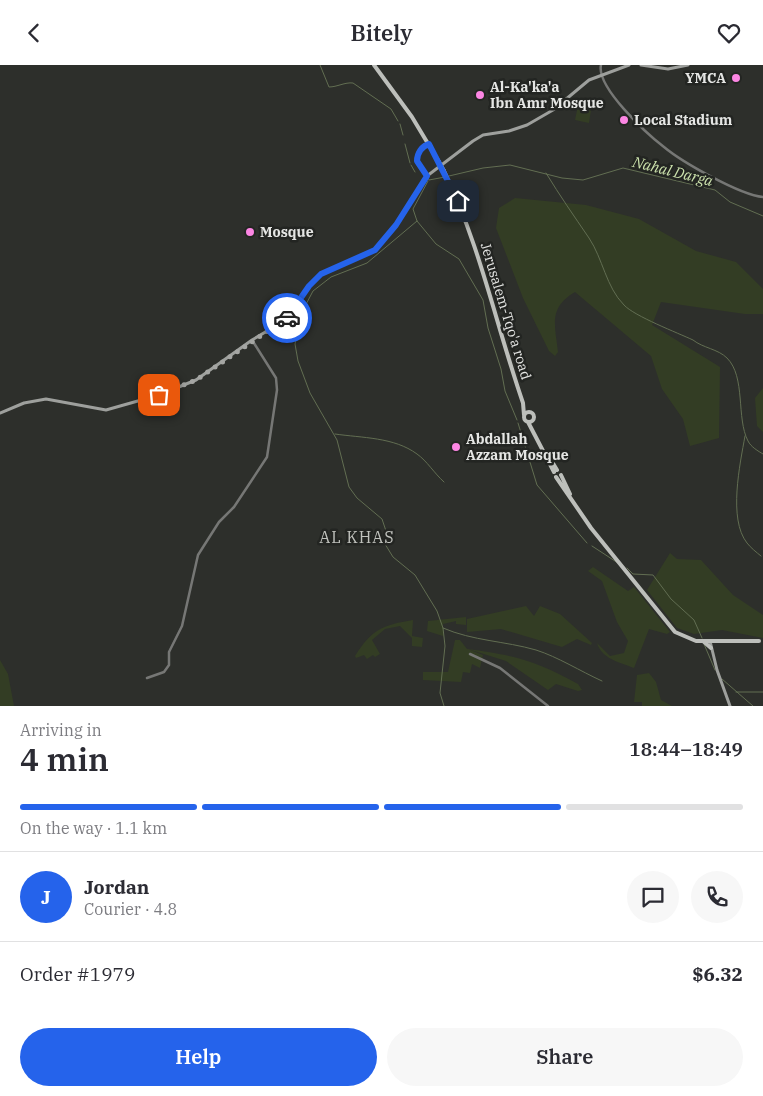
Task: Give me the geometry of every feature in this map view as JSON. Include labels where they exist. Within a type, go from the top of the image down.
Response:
[{"type":"main road","points":[[374,65],[429,144],[424,145],[417,157],[420,166],[427,176]]},
{"type":"main road","points":[[0,413],[36,400],[54,400],[103,410],[145,400],[196,380],[252,340],[284,321],[309,286],[321,274],[375,250],[400,220],[427,176],[479,137],[509,131],[542,117],[585,83],[600,75],[629,65]]},
{"type":"main road","points":[[641,65],[668,69],[688,65]]},
{"type":"main road","name":"Jerusalem-Tqo'a road","points":[[429,144],[458,201],[485,277],[523,403]]},
{"type":"main road","points":[[523,403],[533,416],[530,421]]},
{"type":"main road","points":[[523,403],[524,419],[530,421],[555,471],[556,477],[600,537],[672,628],[689,639],[701,641],[749,639],[761,642]]},
{"type":"main road","points":[[524,415],[531,413]]},
{"type":"main road","points":[[555,471],[561,475],[571,498]]},
{"type":"main road","points":[[556,477],[561,475]]},
{"type":"main road","points":[[689,639],[761,642]]},
{"type":"main road","points":[[711,640],[719,678],[730,706]]},
{"type":"main road","points":[[701,641],[712,647]]},
{"type":"main road","points":[[712,647],[720,641]]},
{"type":"street","points":[[601,65],[600,75],[606,89],[663,147],[741,191],[763,197]]},
{"type":"street","points":[[147,678],[161,674],[170,665],[169,652],[182,626],[198,555],[219,522],[234,507],[267,457],[277,390],[276,377],[252,340]]},
{"type":"street","points":[[470,654],[500,668],[548,706]]},
{"type":"green space","points":[[579,101],[592,103],[589,123],[575,120]]},
{"type":"green space","points":[[515,198],[586,205],[639,219],[696,251],[736,262],[763,289],[763,314],[745,314],[661,302],[652,325],[720,367],[719,438],[690,446],[683,419],[662,389],[651,356],[575,292],[566,298],[557,311],[555,325],[558,352],[555,356],[549,351],[523,298],[496,228],[499,208]]},
{"type":"green space","points":[[763,388],[763,432],[757,426],[755,398]]},
{"type":"green space","points":[[670,553],[677,559],[701,560],[733,595],[763,615],[763,638],[722,630],[694,634],[677,628],[647,590]]},
{"type":"green space","points":[[593,567],[628,591],[634,587],[670,632],[667,634],[649,629],[634,668],[617,662],[599,648],[597,643],[610,656],[624,653],[628,641],[617,622],[602,581],[588,571]]},
{"type":"green space","points":[[526,606],[534,616],[540,606],[560,614],[592,643],[591,645],[577,639],[562,647],[501,629],[467,632],[467,619]]},
{"type":"green space","points":[[466,617],[466,625],[456,624],[456,621],[443,624],[443,636],[427,631],[428,621]]},
{"type":"green space","points":[[413,620],[412,636],[423,638],[422,647],[412,646],[412,638],[400,626],[385,629],[372,640],[380,654],[375,657],[373,655],[367,659],[364,655],[356,658],[355,656],[361,647],[379,630],[386,626]]},
{"type":"green space","points":[[455,640],[460,640],[467,649],[483,655],[480,668],[472,664],[470,673],[463,672],[461,682],[423,680],[423,672],[448,672]]},
{"type":"green space","points":[[469,649],[537,664],[578,684],[582,690],[578,691],[556,684],[548,690],[506,661]]},
{"type":"green space","points":[[0,660],[8,674],[14,706],[0,706]]},
{"type":"green space","points":[[649,673],[656,682],[661,700],[672,706],[642,706],[642,702],[634,702],[637,675]]},
{"type":"waterway","name":"Nahal Darga","points":[[320,65],[329,87],[353,83],[391,109],[398,121]]},
{"type":"waterway","name":"Nahal Darga","points":[[400,124],[403,135]]},
{"type":"waterway","name":"Nahal Darga","points":[[405,144],[410,163]]},
{"type":"waterway","name":"Nahal Darga","points":[[411,165],[415,172]]},
{"type":"waterway","name":"Nahal Darga","points":[[449,176],[483,168],[510,165],[562,178],[583,180],[623,168],[715,190],[730,202],[763,216]]},
{"type":"waterway","points":[[546,173],[594,246],[613,290],[624,305],[646,319],[727,358],[737,376],[744,432],[751,445],[763,454]]},
{"type":"waterway","name":"Nahal Darga","points":[[428,178],[429,180],[445,177]]},
{"type":"waterway","points":[[428,181],[413,209],[417,221],[436,244],[459,259],[483,300],[488,328],[501,369],[505,391],[517,420]]},
{"type":"waterway","points":[[417,221],[367,263],[331,277],[313,291],[303,310],[295,344],[298,361],[310,393],[337,440],[349,487],[357,498],[382,519],[387,534],[385,544],[393,557],[415,575],[437,611],[443,628],[445,646],[440,693],[444,706]]},
{"type":"waterway","points":[[518,423],[537,485],[587,543]]},
{"type":"waterway","points":[[335,434],[378,439],[408,448],[421,457],[444,482]]},
{"type":"waterway","points":[[745,436],[737,491],[738,520],[741,533],[747,543],[761,556]]},
{"type":"waterway","points":[[592,546],[618,563]]},
{"type":"waterway","points":[[627,568],[633,574],[653,575],[671,599],[694,620],[702,638]]},
{"type":"waterway","points":[[443,628],[466,636],[536,650],[561,660],[602,681]]},
{"type":"waterway","points":[[704,644],[715,670]]},
{"type":"waterway","points":[[722,679],[753,706]]},
{"type":"waterway","points":[[736,692],[763,692]]},
{"type":"way so far","points":[[159,395],[183,387],[196,380],[252,340],[287,318]]},
{"type":"place","name":"YMCA","points":[[736,78]]},
{"type":"place","name":"Al-Ka'ka'a Ibn Amr Mosque","points":[[480,95]]},
{"type":"place","name":"Local Stadium","points":[[624,120]]},
{"type":"place","name":"Mosque","points":[[250,232]]},
{"type":"place","name":"Abdallah Azzam Mosque","points":[[456,447]]},
{"type":"district","name":"AL KHAS","points":[[357,537]]},
{"type":"route","points":[[287,318],[309,286],[321,274],[369,254],[384,241],[407,210],[427,176],[417,161],[419,152],[424,145],[429,144],[458,201]]}]
